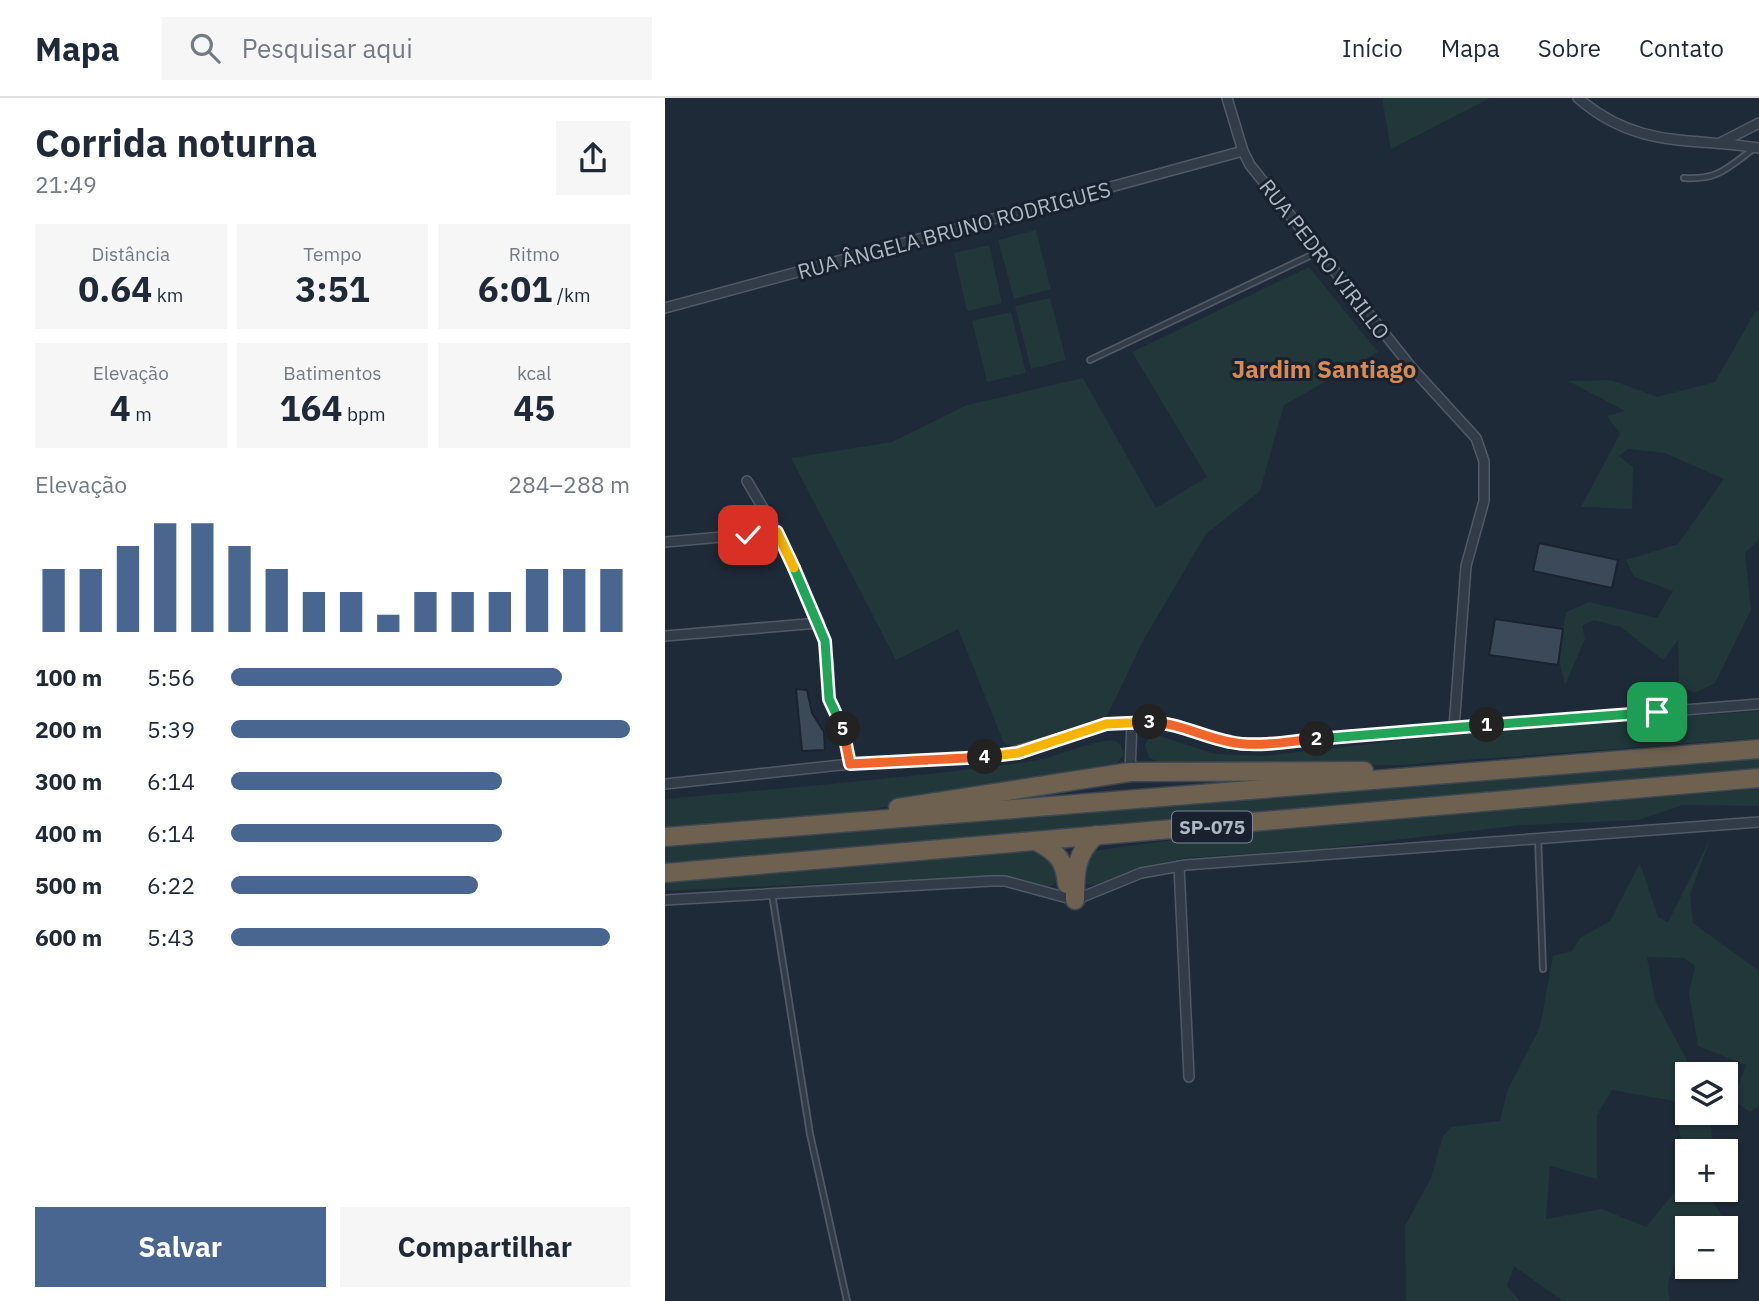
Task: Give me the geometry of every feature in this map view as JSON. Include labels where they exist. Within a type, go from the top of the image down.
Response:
[{"type":"highway","name":"SP-075","points":[[665,837],[1759,749]]},
{"type":"highway","points":[[811,825],[962,796],[1130,772],[1362,771],[1430,776]]},
{"type":"highway","name":"SP-075","points":[[665,873],[1759,778]]},
{"type":"highway","points":[[1071,900],[1078,860],[1084,846],[1096,835]]},
{"type":"highway","points":[[1038,842],[1055,851],[1064,863],[1071,900]]},
{"type":"street","name":"RUA PEDRO VIRILLO","points":[[1227,98],[1243,152],[1412,368],[1476,438],[1484,461],[1484,501],[1465,566],[1454,727]]},
{"type":"street","points":[[1578,98],[1601,116],[1634,133],[1677,141],[1722,142],[1757,147]]},
{"type":"street","points":[[1722,142],[1759,123]]},
{"type":"street","name":"RUA ÂNGELA BRUNO RODRIGUES","points":[[665,308],[1243,152]]},
{"type":"street","points":[[747,481],[777,532],[819,623],[828,661],[829,699],[843,727],[850,764]]},
{"type":"street","points":[[665,542],[777,532]]},
{"type":"street","points":[[665,636],[819,623]]},
{"type":"street","points":[[665,783],[850,764],[999,756],[1034,748],[1106,724],[1132,722],[1176,725],[1217,740],[1244,745],[1759,704]]},
{"type":"street","points":[[1130,772],[1132,722]]},
{"type":"street","points":[[665,900],[991,881],[1019,884],[1071,900],[1141,873],[1179,866],[1759,822]]},
{"type":"street","points":[[1179,866],[1189,1077]]},
{"type":"lane","points":[[1684,178],[1709,178],[1719,175],[1757,147]]},
{"type":"lane","points":[[1090,360],[1318,251]]},
{"type":"lane","points":[[1538,837],[1543,969]]},
{"type":"lane","points":[[772,894],[810,1134],[847,1301]]},
{"type":"green space","points":[[1382,98],[1490,98],[1391,149]]},
{"type":"green space","points":[[1036,230],[1051,289],[1014,299],[998,240]]},
{"type":"green space","points":[[989,245],[1002,303],[967,311],[954,253]]},
{"type":"green space","points":[[1309,267],[1378,352],[1284,405],[1260,491],[1206,534],[1144,639],[1107,716],[1015,746],[1004,743],[958,629],[896,660],[791,458],[892,442],[967,405],[1083,378],[1156,508],[1207,477],[1132,352]]},
{"type":"green space","points":[[1050,298],[1066,360],[1031,369],[1015,306]]},
{"type":"green space","points":[[1759,311],[1759,539],[1745,553],[1751,610],[1715,683],[1695,693],[1679,685],[1678,640],[1663,660],[1621,627],[1594,620],[1582,626],[1585,639],[1565,685],[1558,655],[1566,612],[1589,602],[1657,618],[1673,591],[1634,577],[1626,560],[1678,544],[1724,479],[1665,453],[1628,449],[1619,456],[1633,467],[1632,509],[1581,507],[1620,434],[1607,416],[1625,411],[1568,381],[1611,380],[1657,397],[1715,382],[1755,312]]},
{"type":"green space","points":[[1011,312],[1026,373],[987,382],[972,321]]},
{"type":"green space","points":[[1759,711],[1759,738],[1400,765],[1174,768],[1149,758],[1145,745],[1150,736],[1157,735],[1215,754],[1264,756],[1492,730]]},
{"type":"green space","points":[[1114,740],[1121,745],[1124,754],[1117,763],[1105,770],[797,822],[665,830],[665,799],[892,778],[1027,762]]},
{"type":"green space","points":[[1759,756],[1759,770],[665,866],[665,844]]},
{"type":"green space","points":[[1759,789],[1759,806],[1683,805],[1638,820],[1522,825],[1319,849],[1185,858],[1145,866],[1096,885],[1083,884],[1084,861],[1094,851],[1120,847],[1302,824]]},
{"type":"green space","points":[[1711,837],[1690,894],[1693,923],[1759,971],[1759,1106],[1750,1112],[1738,1104],[1738,1087],[1746,1065],[1698,1046],[1689,994],[1695,966],[1684,958],[1647,957],[1655,1000],[1688,1062],[1675,1062],[1675,1106],[1674,1101],[1612,1090],[1597,1115],[1597,1179],[1550,1166],[1546,1219],[1602,1209],[1646,1227],[1675,1192],[1675,1202],[1712,1202],[1721,1216],[1675,1216],[1675,1266],[1669,1280],[1670,1301],[1563,1301],[1514,1266],[1507,1286],[1520,1301],[1406,1301],[1405,1226],[1431,1178],[1443,1136],[1451,1127],[1500,1121],[1508,1089],[1540,1027],[1553,956],[1572,951],[1580,938],[1610,921],[1640,863],[1658,917],[1668,922]]},
{"type":"green space","points":[[1027,851],[1046,854],[1061,869],[1060,880],[1048,888],[1018,878],[986,876],[665,891],[665,878]]},
{"type":"green space","points":[[1678,1125],[1711,1125],[1712,1139],[1681,1139]]},
{"type":"building","points":[[1539,543],[1618,560],[1612,588],[1533,571]]},
{"type":"building","points":[[1495,619],[1563,629],[1558,665],[1489,655]]},
{"type":"building","points":[[796,689],[807,690],[812,713],[824,732],[825,750],[802,751]]},
{"type":"district","name":"Jardim Santiago","points":[[1324,369]]},
{"type":"route","points":[[748,535],[777,532],[819,623],[828,661],[829,699],[843,727],[850,764],[999,756],[1018,753],[1113,723],[1155,722],[1176,725],[1217,740],[1244,745],[1657,712]]}]
